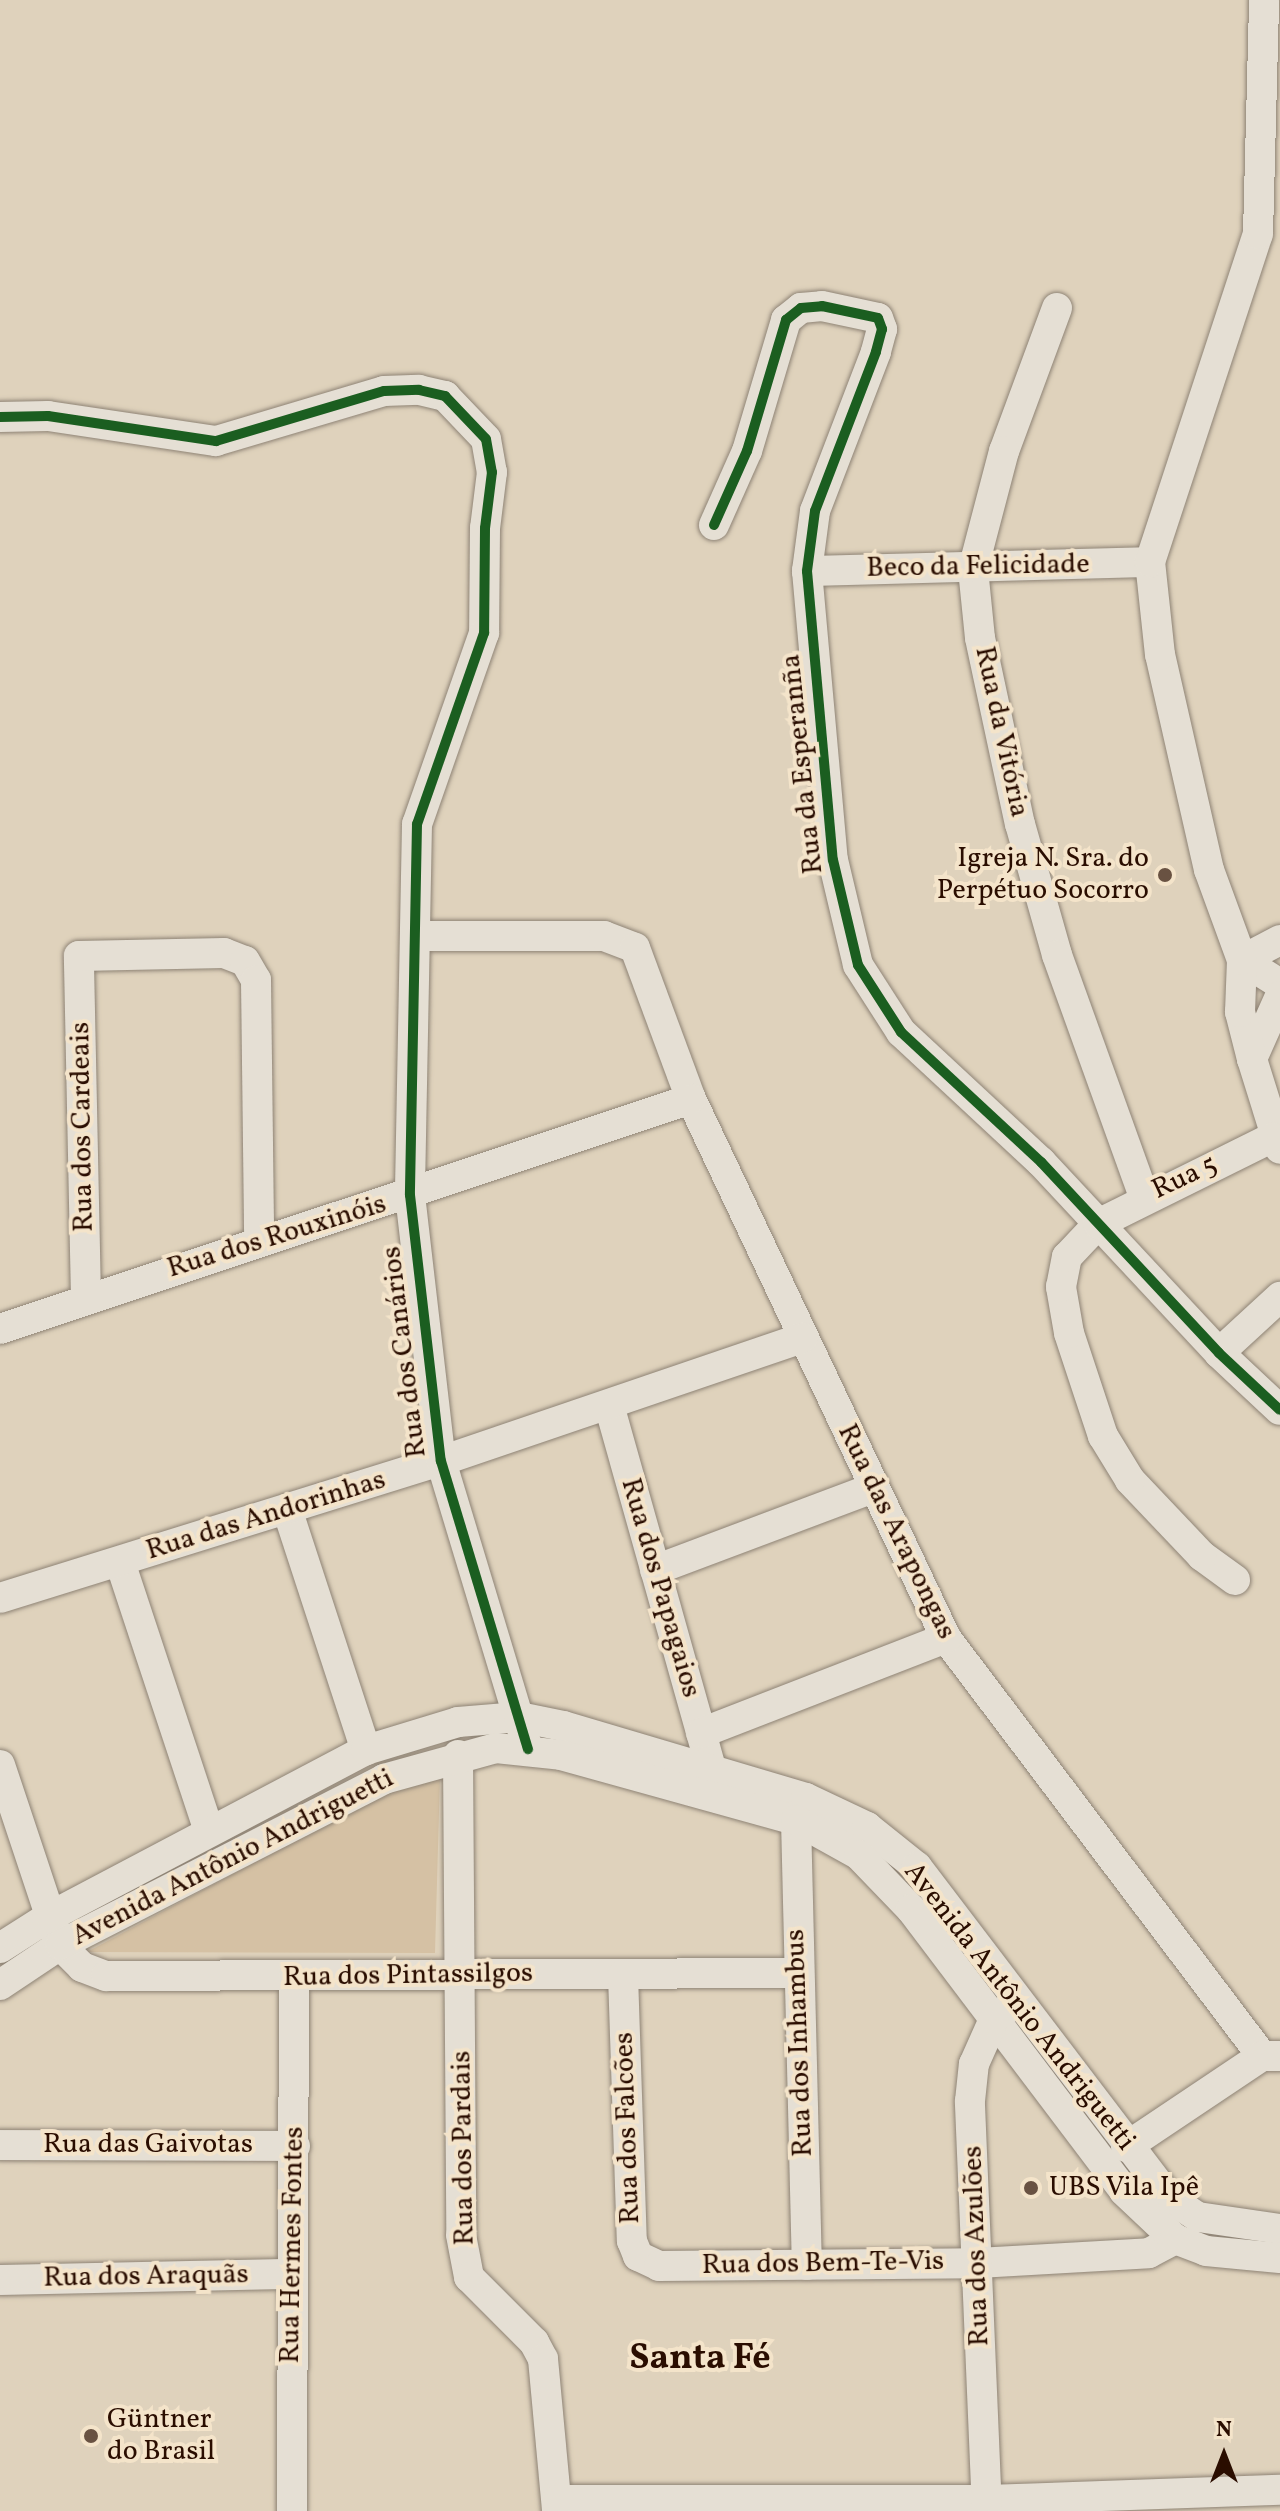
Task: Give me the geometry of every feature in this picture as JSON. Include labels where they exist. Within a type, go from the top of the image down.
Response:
[{"type":"street","points":[[1264,0],[1269,234],[1150,562],[1160,655],[1202,839],[1242,960],[1240,1012],[1277,1143]]},
{"type":"street","name":"Rua da Esperanña","points":[[714,525],[747,451],[786,320],[801,308],[822,306],[869,313],[882,329],[815,511],[807,571],[833,860],[858,965],[901,1032],[1041,1162],[1219,1353],[1280,1410]]},
{"type":"street","name":"Rua da Vitória","points":[[1057,308],[1004,451],[973,569],[980,638],[1020,824],[1057,955],[1144,1197]]},
{"type":"street","points":[[0,417],[48,416],[216,441],[384,391],[419,390],[445,396],[486,439],[492,472],[485,528],[484,633],[417,824],[416,936]]},
{"type":"street","name":"Beco da Felicidade","points":[[807,571],[1150,562]]},
{"type":"street","name":"Rua das Arapongas","points":[[416,936],[604,936],[635,948],[691,1099],[946,1638],[1271,2056]]},
{"type":"street","name":"Rua dos Canários","points":[[416,936],[410,1195],[441,1461],[528,1749]]},
{"type":"street","points":[[1242,960],[1280,940]]},
{"type":"street","name":"Rua dos Cardeais","points":[[86,1298],[79,956],[224,953],[245,961],[256,980],[259,1240]]},
{"type":"street","points":[[1242,960],[1280,984]]},
{"type":"street","points":[[1252,1059],[1280,996]]},
{"type":"street","points":[[1265,1106],[1280,1070]]},
{"type":"street","name":"Rua dos Rouxinóis","points":[[0,1329],[259,1240],[410,1195],[691,1099]]},
{"type":"street","name":"Rua 5","points":[[1098,1224],[1144,1197],[1277,1143]]},
{"type":"street","points":[[1098,1224],[1067,1257],[1061,1287],[1069,1333],[1103,1436],[1130,1480],[1202,1556],[1235,1580]]},
{"type":"street","points":[[1219,1353],[1280,1297]]},
{"type":"street","name":"Rua das Andorinhas","points":[[0,1598],[441,1461],[803,1338]]},
{"type":"street","name":"Rua dos Papagaios","points":[[609,1405],[712,1771]]},
{"type":"street","points":[[655,1570],[873,1488]]},
{"type":"street","points":[[287,1509],[366,1750]]},
{"type":"street","points":[[120,1562],[209,1831]]},
{"type":"street","points":[[701,1733],[946,1638]]},
{"type":"street","name":"Avenida Antônio Andriguetti","points":[[0,1948],[47,1918],[366,1750],[458,1722],[519,1717],[806,1798],[867,1827],[917,1867],[1019,1998],[1126,2147],[1168,2197],[1198,2217],[1280,2229]]},
{"type":"street","name":"Avenida Antônio Andriguetti","points":[[0,1985],[60,1945],[384,1779],[458,1755],[496,1748],[528,1749],[796,1820],[859,1855],[911,1909],[1124,2191],[1175,2239],[1206,2251],[1280,2258]]},
{"type":"street","name":"Rua dos Pardais","points":[[458,1755],[462,1974],[461,2235],[469,2277],[543,2359],[557,2506]]},
{"type":"street","name":"Rua dos Pintassilgos","points":[[0,1765],[47,1918],[60,1945],[82,1967],[106,1976],[294,1978],[797,1973]]},
{"type":"street","name":"Rua dos Inhambus","points":[[796,1820],[797,1973],[807,2265]]},
{"type":"street","name":"Rua dos Falcões","points":[[623,1975],[632,2241],[638,2256],[659,2266]]},
{"type":"street","name":"Rua Hermes Fontes","points":[[292,2511],[294,1978]]},
{"type":"street","name":"Rua dos Azulões","points":[[987,2506],[970,2101],[974,2064],[994,2019],[1019,1998]]},
{"type":"street","points":[[1126,2147],[1271,2056]]},
{"type":"street","name":"Rua das Gaivotas","points":[[0,2145],[295,2146]]},
{"type":"street","name":"Rua dos Bem-Te-Vis","points":[[659,2266],[978,2263],[1149,2253],[1175,2239]]},
{"type":"street","name":"Rua dos Araquãs","points":[[0,2280],[293,2274]]},
{"type":"street","points":[[557,2506],[987,2506],[1280,2490]]},
{"type":"shaded area","points":[[440,1776],[435,1953],[87,1952],[405,1782]]},
{"type":"cycle path","points":[[714,525],[747,451],[786,320],[801,308],[822,306],[878,318],[882,329],[876,352],[815,511],[807,571],[833,860],[858,965],[901,1032],[1041,1162],[1219,1353],[1280,1410]]},
{"type":"cycle path","points":[[0,417],[48,416],[216,441],[384,391],[419,390],[445,396],[486,439],[492,472],[485,528],[484,633],[417,824],[410,1195],[441,1461],[528,1749]]},
{"type":"place","name":"Igreja N. Sra. do Perpétuo Socorro","points":[[1165,875]]},
{"type":"place","name":"UBS Vila Ipê","points":[[1031,2188]]},
{"type":"place","name":"Güntner do Brasil","points":[[91,2436]]},
{"type":"district","name":"Santa Fé","points":[[700,2360]]}]
